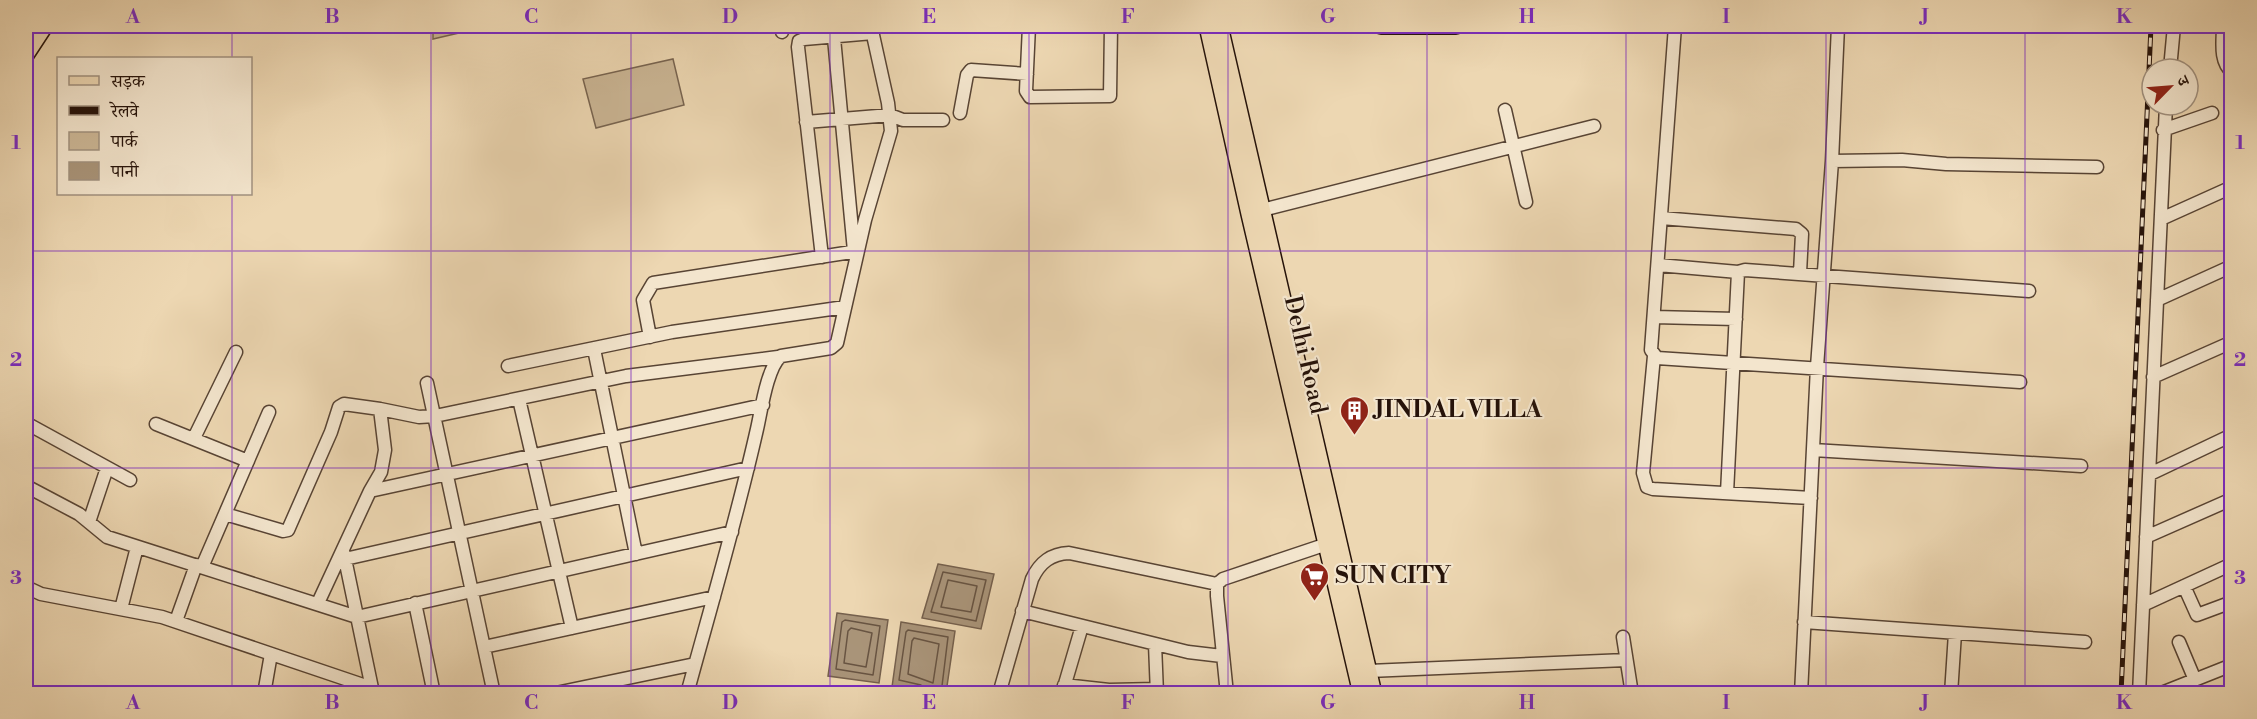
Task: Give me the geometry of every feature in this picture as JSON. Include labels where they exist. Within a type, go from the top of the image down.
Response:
[{"type":"main road","points":[[26,33],[31,26]]},
{"type":"main road","points":[[26,55],[45,26]]},
{"type":"main road","name":"Delhi Road","points":[[1207,26],[1332,543],[1374,693]]},
{"type":"main road","name":"Delhi Road","points":[[1220,26],[1262,210],[1361,693]]},
{"type":"main road","points":[[1381,26],[1456,26]]},
{"type":"street","points":[[1029,26],[1026,91],[1030,97],[1110,96],[1111,26]]},
{"type":"street","points":[[1675,26],[1651,350],[1654,356],[1643,474],[1647,487],[1653,489],[1811,498]]},
{"type":"street","points":[[1838,26],[1832,161],[1817,367],[1801,692],[1844,693]]},
{"type":"street","points":[[2171,57],[2175,26]]},
{"type":"street","points":[[2223,26],[2223,58],[2226,67],[2232,72]]},
{"type":"street","points":[[225,514],[283,531],[288,530],[341,404],[419,417],[435,417],[626,376],[778,357],[835,346],[856,252],[890,140],[890,115],[872,29],[834,38],[799,41],[822,257]]},
{"type":"street","points":[[834,38],[856,252]]},
{"type":"street","points":[[960,113],[967,75],[971,70],[1027,74]]},
{"type":"street","points":[[1505,110],[1526,202]]},
{"type":"street","points":[[2163,130],[2212,113]]},
{"type":"street","points":[[806,122],[890,115],[903,120],[943,120]]},
{"type":"street","points":[[2139,693],[2165,117]]},
{"type":"street","points":[[1262,210],[1594,126]]},
{"type":"street","points":[[1832,161],[1902,160],[1946,165],[2097,167]]},
{"type":"street","points":[[2161,219],[2232,187]]},
{"type":"street","points":[[1661,218],[1796,229],[1802,234],[1800,273]]},
{"type":"street","points":[[650,337],[643,300],[653,283],[856,252]]},
{"type":"street","points":[[1658,265],[1738,272],[1745,270],[1800,273],[1824,277],[2029,291]]},
{"type":"street","points":[[2157,300],[2232,266]]},
{"type":"street","points":[[1727,493],[1738,272]]},
{"type":"street","points":[[508,366],[650,337],[845,307]]},
{"type":"street","points":[[1654,317],[1736,319]]},
{"type":"street","points":[[2153,377],[2232,342]]},
{"type":"street","points":[[594,349],[636,554]]},
{"type":"street","points":[[194,438],[236,352]]},
{"type":"street","points":[[1654,356],[2020,382]]},
{"type":"street","points":[[690,693],[695,664],[732,532],[768,384],[778,357]]},
{"type":"street","points":[[427,383],[494,693]]},
{"type":"street","points":[[519,399],[572,628]]},
{"type":"street","points":[[370,491],[763,405]]},
{"type":"street","points":[[318,603],[344,554],[370,491],[381,472],[385,450],[380,409]]},
{"type":"street","points":[[176,621],[269,412]]},
{"type":"street","points":[[26,423],[130,480]]},
{"type":"street","points":[[156,423],[248,461]]},
{"type":"street","points":[[2150,474],[2232,435]]},
{"type":"street","points":[[1813,450],[2081,466]]},
{"type":"street","points":[[89,522],[107,468]]},
{"type":"street","points":[[344,554],[460,534],[748,468]]},
{"type":"street","points":[[26,486],[79,514],[107,537],[357,616],[732,532]]},
{"type":"street","points":[[2146,537],[2232,499]]},
{"type":"street","points":[[1217,584],[1223,579],[1332,543]]},
{"type":"street","points":[[121,609],[137,547]]},
{"type":"street","points":[[999,693],[1036,570],[1056,554],[1069,553],[1217,584]]},
{"type":"street","points":[[344,554],[372,691]]},
{"type":"street","points":[[2143,605],[2232,564]]},
{"type":"street","points":[[1217,584],[1227,693]]},
{"type":"street","points":[[2184,586],[2198,615],[2232,602]]},
{"type":"street","points":[[26,587],[40,594],[176,621],[372,691]]},
{"type":"street","points":[[484,647],[714,597]]},
{"type":"street","points":[[416,603],[434,693]]},
{"type":"street","points":[[1022,611],[1188,652],[1222,656]]},
{"type":"street","points":[[1804,622],[2085,642]]},
{"type":"street","points":[[1082,626],[1063,689],[1157,691],[1155,644]]},
{"type":"street","points":[[1951,693],[1955,633]]},
{"type":"street","points":[[1623,637],[1632,693]]},
{"type":"street","points":[[2179,642],[2195,680]]},
{"type":"street","points":[[264,693],[271,654]]},
{"type":"street","points":[[1369,671],[1626,660]]},
{"type":"street","points":[[551,693],[695,664]]},
{"type":"street","points":[[2164,693],[2232,665]]},
{"type":"green space","points":[[433,26],[489,26],[433,39]]},
{"type":"green space","points":[[673,59],[684,105],[596,128],[583,79]]},
{"type":"water","points":[[938,564],[994,574],[981,629],[922,618]]},
{"type":"water","points":[[837,613],[888,620],[879,683],[828,676]]},
{"type":"water","points":[[901,622],[955,631],[946,693],[892,687]]},
{"type":"railway","points":[[2121,694],[2151,26]]},
{"type":"place","name":"JINDAL VILLA","points":[[1354,436]]},
{"type":"place","name":"SUN CITY","points":[[1314,602]]}]
